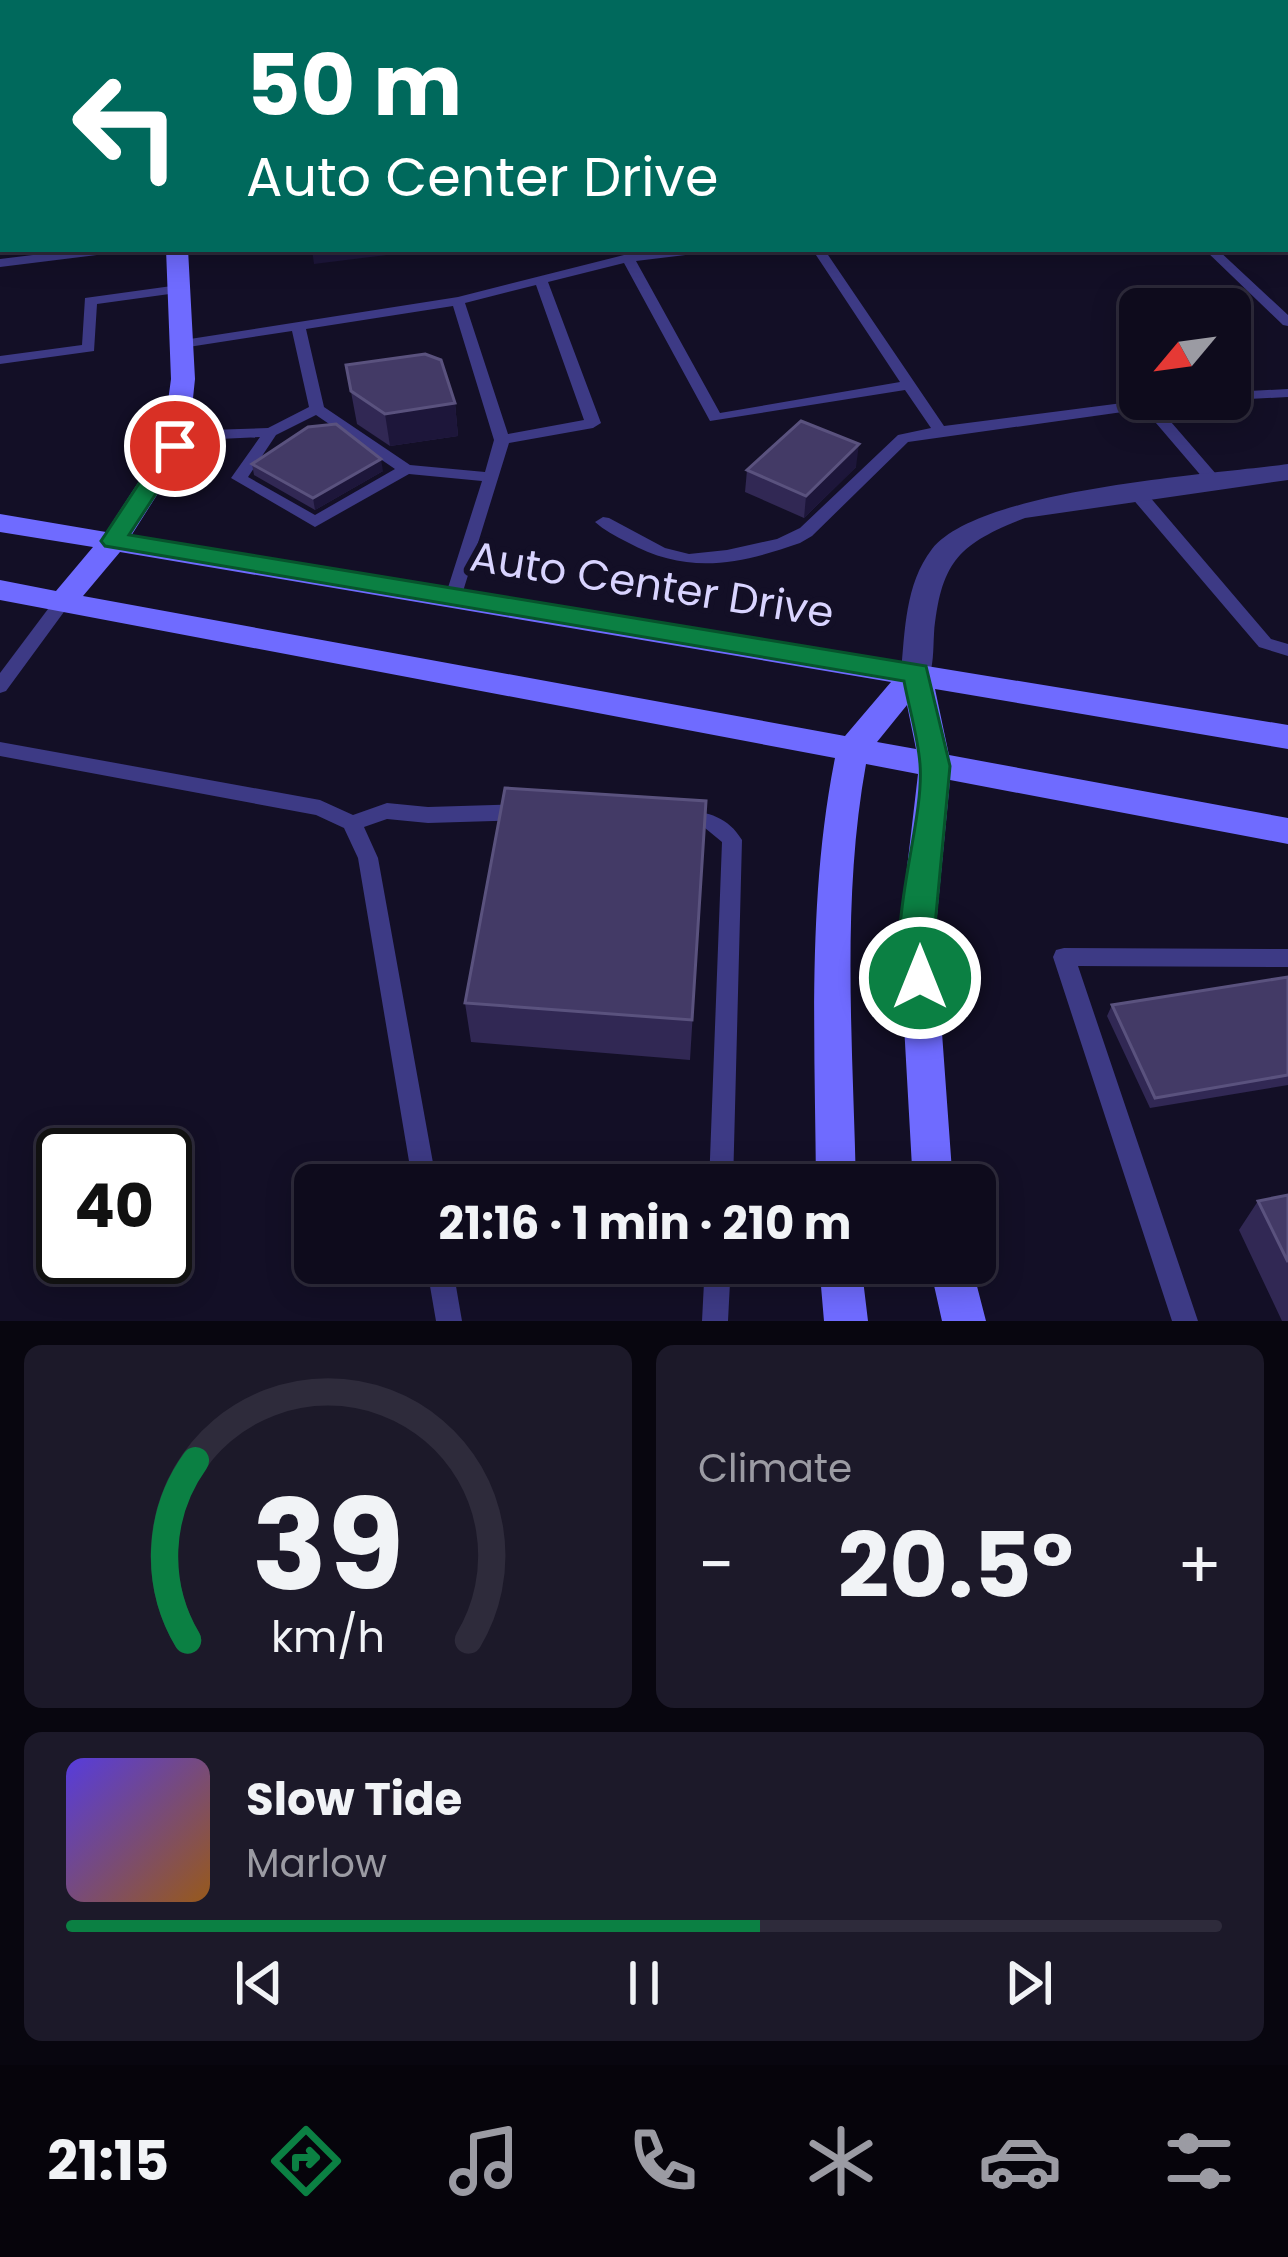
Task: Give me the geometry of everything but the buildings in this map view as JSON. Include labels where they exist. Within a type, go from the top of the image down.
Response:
[{"type":"main road","points":[[63,601],[113,541],[175,446],[184,380],[178,252]]},
{"type":"main road","name":"Auto Center Drive","points":[[0,523],[1288,737]]},
{"type":"main road","points":[[0,590],[1288,831]]},
{"type":"main road","points":[[836,1164],[833,941],[842,812],[854,749],[916,673]]},
{"type":"main road","points":[[916,673],[935,766],[917,936],[932,1164]]},
{"type":"main road","points":[[842,1284],[846,1321]]},
{"type":"main road","points":[[955,1284],[964,1321]]},
{"type":"street","points":[[916,673],[925,578],[944,549],[981,523],[1020,510],[1288,472]]},
{"type":"lane","points":[[0,263],[89,252]]},
{"type":"lane","points":[[182,344],[458,301],[628,258],[677,252]]},
{"type":"lane","points":[[820,252],[940,431]]},
{"type":"lane","points":[[1213,252],[1288,322]]},
{"type":"lane","points":[[628,258],[715,418],[909,385]]},
{"type":"lane","points":[[502,440],[593,423],[542,280]]},
{"type":"lane","points":[[0,360],[89,348],[89,301],[179,289]]},
{"type":"lane","points":[[454,597],[502,440],[458,301]]},
{"type":"lane","points":[[298,326],[317,409],[406,469],[491,477]]},
{"type":"lane","points":[[1251,395],[1288,393]]},
{"type":"lane","points":[[603,522],[675,560],[715,559],[787,542],[806,532],[903,438],[1119,405]]},
{"type":"lane","points":[[177,436],[271,433],[317,409]]},
{"type":"lane","points":[[1161,420],[1215,482]]},
{"type":"lane","points":[[271,433],[238,478],[315,522],[406,469]]},
{"type":"lane","points":[[1137,493],[1265,643],[1288,650]]},
{"type":"lane","points":[[0,686],[63,601]]},
{"type":"lane","points":[[0,749],[320,808],[352,824],[368,858],[421,1164]]},
{"type":"lane","points":[[352,824],[387,812],[542,812]]},
{"type":"lane","points":[[660,817],[707,819],[722,826],[732,840],[722,1164]]},
{"type":"lane","points":[[1186,1321],[1064,957],[1288,958]]},
{"type":"lane","points":[[443,1284],[449,1321]]},
{"type":"lane","points":[[715,1321],[717,1284]]},
{"type":"route","points":[[175,446],[113,541],[916,673],[935,766],[917,936],[920,978]]}]
